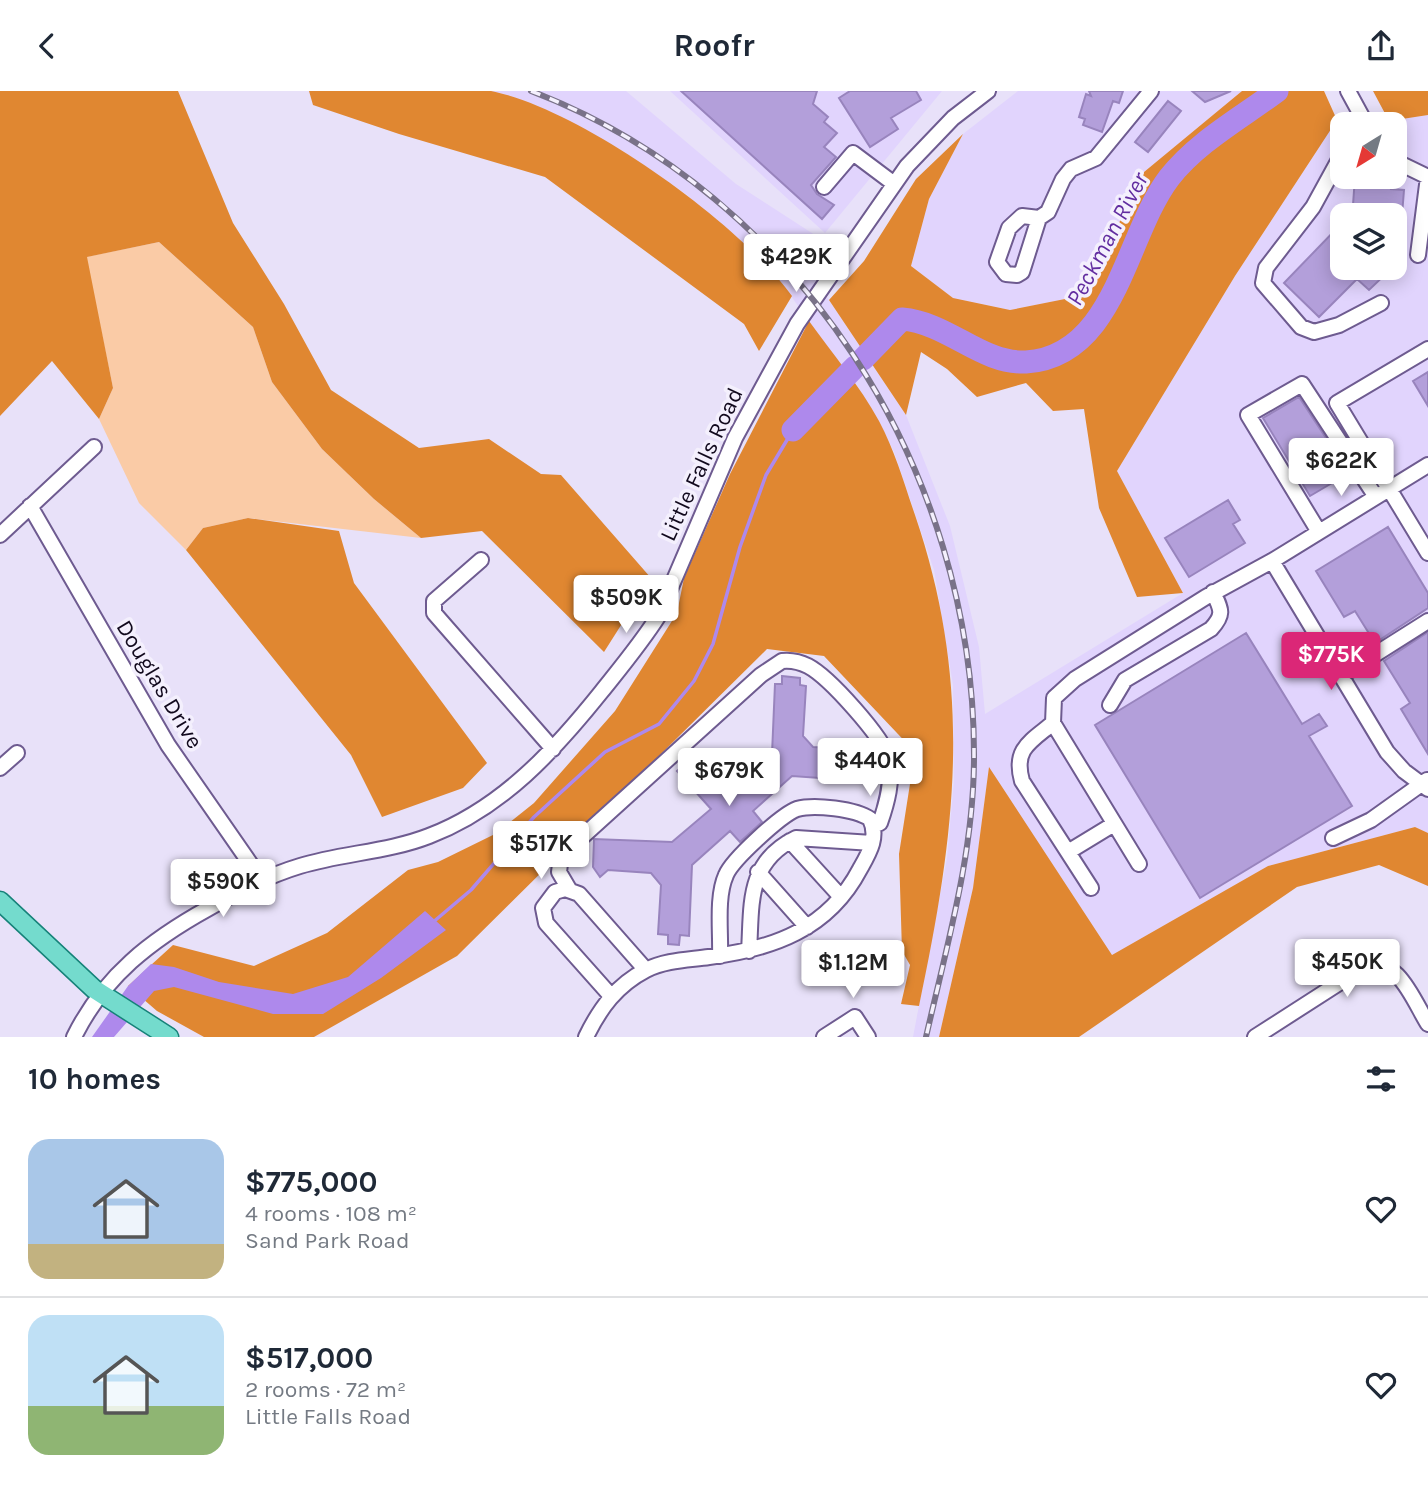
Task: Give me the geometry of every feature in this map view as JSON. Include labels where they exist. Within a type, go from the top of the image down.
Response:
[{"type":"main road","points":[[0,901],[103,997],[141,1027],[169,1037]]},
{"type":"street","name":"Little Falls Road","points":[[74,1037],[118,972],[160,936],[261,879],[303,865],[429,836],[466,818],[522,779],[554,749],[644,639],[659,615],[735,438],[775,361],[893,183],[937,133],[988,91]]},
{"type":"street","points":[[1039,218],[1048,212],[1071,169],[1096,158],[1151,91]]},
{"type":"street","points":[[1348,91],[1359,112]]},
{"type":"street","points":[[824,187],[853,153],[893,183]]},
{"type":"street","points":[[1407,166],[1428,177],[1418,255]]},
{"type":"street","points":[[1330,177],[1313,207],[1266,268],[1263,283],[1301,327],[1314,332],[1339,324],[1381,303]]},
{"type":"street","points":[[1382,493],[1337,403],[1428,349]]},
{"type":"street","points":[[1319,532],[1248,415],[1302,384],[1428,553]]},
{"type":"street","points":[[0,535],[94,447]]},
{"type":"street","points":[[1139,864],[1053,723],[1054,698],[1061,689],[1213,592],[1272,561],[1428,465]]},
{"type":"street","name":"Douglas Drive","points":[[30,506],[168,745],[261,879]]},
{"type":"street","points":[[481,560],[435,601],[434,613],[554,749]]},
{"type":"street","points":[[1272,561],[1387,752],[1425,784],[1371,820],[1333,838]]},
{"type":"street","points":[[1110,705],[1125,680],[1212,629],[1222,618],[1223,611],[1213,592]]},
{"type":"street","points":[[1342,676],[1428,621]]},
{"type":"street","points":[[646,971],[586,902],[569,889],[559,872],[561,856],[761,675],[782,661],[802,663],[820,675],[886,750],[890,773],[889,791],[880,823],[873,826]]},
{"type":"street","points":[[1053,723],[1025,747],[1019,755],[1018,767],[1022,781],[1091,888]]},
{"type":"street","points":[[0,768],[17,753]]},
{"type":"street","points":[[586,1037],[611,996],[646,971],[671,961],[720,955],[749,951],[774,944],[807,927],[841,897],[858,873],[872,843],[873,826],[870,819],[854,810],[804,808],[790,813],[774,826],[733,864],[724,879],[720,955]]},
{"type":"street","points":[[1068,852],[1114,824]]},
{"type":"street","points":[[749,951],[753,886],[758,872],[790,841],[804,838],[872,843]]},
{"type":"street","points":[[790,841],[841,897]]},
{"type":"street","points":[[758,872],[807,927]]},
{"type":"street","points":[[569,889],[555,893],[546,902],[543,919],[611,996]]},
{"type":"street","points":[[1255,1037],[1364,967],[1375,964],[1386,966],[1395,972],[1428,1024]]},
{"type":"street","points":[[824,1037],[855,1017],[868,1037]]},
{"type":"shaded area","points":[[0,91],[178,91],[233,223],[284,304],[331,390],[419,448],[489,439],[541,474],[561,475],[651,578],[604,652],[482,531],[421,538],[374,499],[322,449],[272,382],[253,327],[159,242],[87,257],[113,388],[99,419],[52,361],[0,416]]},
{"type":"shaded area","points":[[309,91],[491,91],[528,102],[569,120],[612,144],[697,203],[768,267],[792,296],[759,351],[744,324],[545,177],[399,134],[313,105]]},
{"type":"shaded area","points":[[490,91],[626,91],[736,184],[835,248],[812,275],[906,415],[950,526],[979,647],[985,714],[1183,593],[1117,471],[1235,276],[1330,131],[1330,189],[1407,189],[1407,118],[1428,115],[1428,833],[1415,827],[1268,866],[1112,955],[989,768],[973,888],[939,1037],[913,1037],[947,858],[954,781],[953,685],[934,570],[894,452],[877,418],[779,279],[687,195],[623,151],[542,109]]},
{"type":"shaded area","points":[[670,91],[942,91],[825,233]]},
{"type":"shaded area","points":[[1018,91],[1242,91],[1138,177],[1091,294],[1010,310],[953,298],[911,266],[929,199],[963,134]]},
{"type":"shaded area","points":[[1242,91],[1324,91],[1333,112],[1330,112],[1330,131],[1235,276],[1117,471],[1183,593],[1137,597],[1099,508],[1084,409],[1053,411],[1026,383],[977,397],[947,369],[921,352],[906,415],[829,300],[864,261],[916,179],[963,134],[929,199],[911,266],[953,298],[1010,310],[1090,294],[1138,177]]},
{"type":"shaded area","points":[[1373,91],[1428,91],[1428,115],[1407,118],[1407,112],[1384,112]]},
{"type":"shaded area","points":[[159,242],[253,327],[272,382],[322,449],[374,499],[421,538],[248,518],[203,528],[186,550],[139,503],[99,419],[113,388],[86,257]]},
{"type":"shaded area","points":[[809,321],[863,395],[890,444],[934,579],[946,640],[952,700],[950,819],[932,942],[919,1006],[901,1004],[910,965],[902,951],[899,854],[915,752],[824,656],[767,649],[457,956],[314,1037],[204,1037],[157,1011],[128,986],[173,945],[254,966],[327,933],[408,870],[438,862],[495,834],[534,803],[615,711],[677,613],[684,578],[730,474]]},
{"type":"shaded area","points":[[248,518],[339,531],[354,583],[487,763],[463,788],[382,817],[351,755],[186,550],[203,528]]},
{"type":"shaded area","points":[[989,767],[1112,955],[1268,866],[1415,827],[1428,833],[1428,886],[1379,865],[1297,887],[1079,1037],[939,1037],[973,888]]},
{"type":"shaded area","points":[[425,911],[446,930],[381,978],[323,1014],[273,1014],[174,987],[154,991],[114,1037],[92,1037],[128,986],[151,964],[174,967],[219,982],[293,994],[348,977]]},
{"type":"building","points":[[681,91],[817,91],[813,104],[828,117],[824,122],[837,133],[824,147],[836,157],[811,185],[817,194],[834,205],[822,219]]},
{"type":"building","points":[[850,91],[916,91],[921,100],[891,118],[898,129],[870,147],[839,98]]},
{"type":"building","points":[[1089,91],[1123,91],[1119,103],[1113,101],[1102,132],[1083,125],[1085,119],[1079,117],[1086,94],[1091,96]]},
{"type":"building","points":[[1192,91],[1231,91],[1205,102]]},
{"type":"building","points":[[1168,101],[1181,111],[1148,152],[1135,142]]},
{"type":"building","points":[[1354,189],[1404,190],[1403,203],[1353,203]]},
{"type":"building","points":[[1330,235],[1330,280],[1356,280],[1319,317],[1284,283]]},
{"type":"building","points":[[1358,280],[1379,280],[1369,290]]},
{"type":"building","points":[[1428,372],[1428,406],[1413,381]]},
{"type":"building","points":[[1299,397],[1349,473],[1310,496],[1263,418]]},
{"type":"building","points":[[1228,500],[1240,520],[1233,524],[1245,543],[1189,577],[1165,538]]},
{"type":"building","points":[[1388,527],[1428,593],[1428,608],[1375,643],[1355,611],[1344,617],[1316,571]]},
{"type":"building","points":[[1428,632],[1428,754],[1401,709],[1410,703],[1384,661]]},
{"type":"building","points":[[1246,633],[1302,724],[1319,714],[1327,726],[1309,736],[1352,806],[1200,898],[1095,725]]},
{"type":"building","points":[[782,676],[800,678],[800,685],[806,686],[803,736],[813,747],[864,750],[864,755],[872,755],[870,776],[863,775],[862,781],[792,776],[753,811],[762,822],[740,842],[730,831],[692,865],[689,936],[680,935],[679,945],[668,944],[668,935],[658,934],[661,885],[651,873],[608,870],[600,877],[593,867],[594,839],[672,842],[711,809],[677,771],[698,751],[733,789],[772,754],[775,684],[782,684]]},
{"type":"waterway","name":"Peckman River","points":[[863,359],[902,319],[935,328],[994,357],[1010,361],[1026,362],[1056,355],[1080,339],[1099,316],[1115,289],[1154,202],[1169,178],[1206,142],[1277,91]]},
{"type":"waterway","name":"Peckman River","points":[[793,430],[855,367]]},
{"type":"waterway","name":"Peckman River","points":[[432,923],[471,890],[534,817],[605,752],[659,724],[694,681],[713,644],[740,547],[766,475],[793,430]]},
{"type":"railway","points":[[531,91],[627,137],[714,198],[790,272],[854,356],[905,448],[943,547],[966,651],[974,757],[973,793],[964,863],[926,1037]]}]
